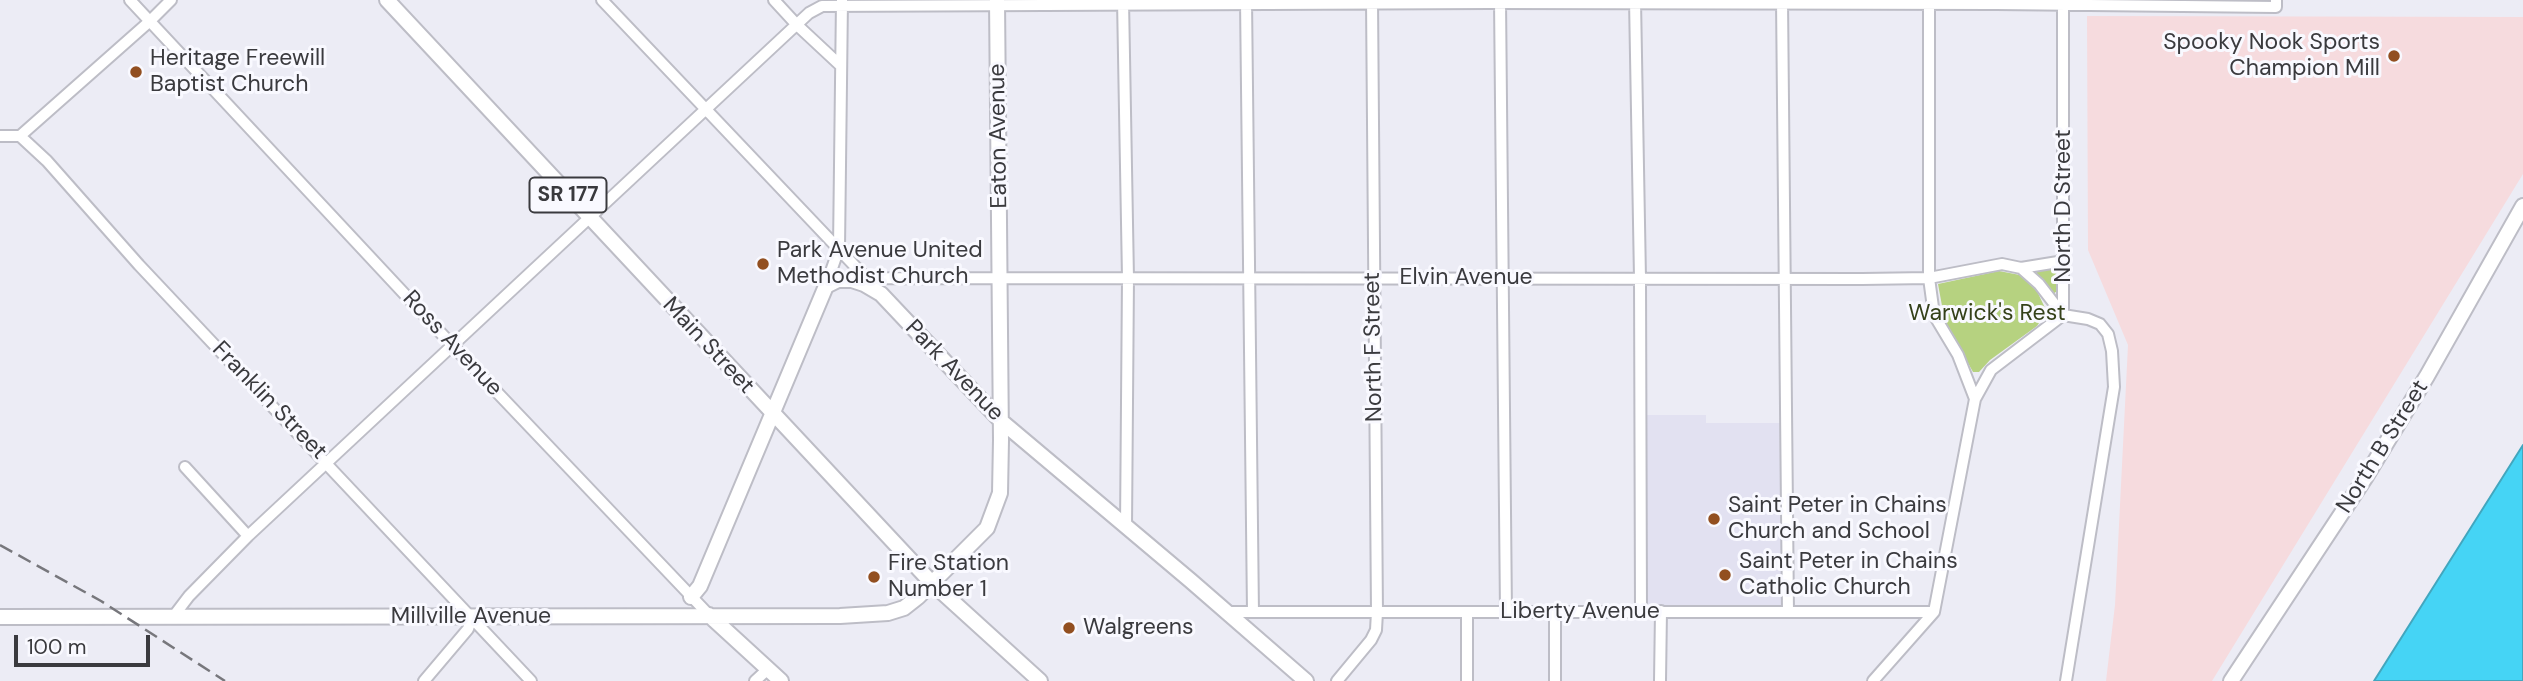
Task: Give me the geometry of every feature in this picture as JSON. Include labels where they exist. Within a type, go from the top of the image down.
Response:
[{"type":"main road","name":"Main Street","points":[[391,1],[590,219],[931,582],[1040,681]]},
{"type":"main road","name":"Eaton Avenue","points":[[931,582],[990,523],[1002,479],[997,3]]},
{"type":"main road","name":"North B Street","points":[[2231,681],[2365,478],[2427,376],[2523,206]]},
{"type":"main road","points":[[691,597],[700,586],[826,286],[838,280],[852,281],[864,284],[881,294]]},
{"type":"main road","name":"Park Avenue","points":[[881,294],[1001,421],[1306,681]]},
{"type":"main road","name":"Millville Avenue","points":[[0,617],[839,616],[888,613],[911,603],[931,582]]},
{"type":"main road","name":"Ross Avenue","points":[[709,615],[781,681]]},
{"type":"street","name":"Ross Avenue","points":[[130,0],[709,615]]},
{"type":"street","points":[[0,136],[20,136],[150,22],[171,0]]},
{"type":"street","name":"Park Avenue","points":[[602,0],[881,294]]},
{"type":"street","points":[[774,0],[841,66]]},
{"type":"street","points":[[1246,2],[1253,612]]},
{"type":"street","points":[[173,617],[189,596],[248,536],[809,13],[822,6],[842,3],[1246,2],[2276,4]]},
{"type":"street","name":"North F Street","points":[[1337,681],[1371,640],[1376,630],[1377,612],[1372,2]]},
{"type":"street","points":[[1500,2],[1506,612]]},
{"type":"street","points":[[1635,2],[1640,278],[1640,611]]},
{"type":"street","points":[[1782,2],[1788,611]]},
{"type":"street","points":[[1929,2],[1929,278],[1934,315],[1958,355],[1975,399]]},
{"type":"street","name":"North D Street","points":[[1934,612],[1975,399],[1991,370],[2063,315],[2063,2]]},
{"type":"street","points":[[826,286],[839,248],[842,3]]},
{"type":"street","points":[[1122,3],[1128,278],[1126,527]]},
{"type":"street","name":"Franklin Street","points":[[20,136],[47,161],[139,264],[531,681]]},
{"type":"street","name":"Elvin Avenue","points":[[867,278],[1929,278],[2001,264],[2021,268],[2064,261]]},
{"type":"street","points":[[2021,268],[2039,284],[2063,315],[2100,324],[2108,334],[2112,351],[2114,387],[2066,681]]},
{"type":"street","points":[[185,467],[248,536]]},
{"type":"street","points":[[1555,611],[1555,681]]},
{"type":"street","points":[[1660,681],[1661,611]]},
{"type":"street","name":"Liberty Avenue","points":[[1226,612],[1934,612]]},
{"type":"street","points":[[1873,681],[1934,612]]},
{"type":"street","points":[[1467,613],[1467,681]]},
{"type":"street","points":[[424,681],[468,629],[472,617]]},
{"type":"street","points":[[755,681],[768,669]]},
{"type":"shaded area","points":[[2087,16],[2523,17],[2523,174],[2212,681],[2106,681],[2115,605],[2128,345],[2088,250]]},
{"type":"shaded area","name":"Saint Peter in Chains Church and School","points":[[1640,415],[1706,415],[1706,423],[1787,423],[1788,611],[1641,611]]},
{"type":"green space","points":[[2054,267],[2059,271],[2057,291],[2052,295],[2036,274],[2038,270]]},
{"type":"green space","name":"Warwick's Rest","points":[[1999,271],[2025,276],[2037,291],[2045,308],[2043,317],[2037,326],[1990,360],[1979,372],[1973,372],[1945,322],[1938,284]]},
{"type":"water","points":[[2523,445],[2523,681],[2374,681]]},
{"type":"railway","points":[[0,545],[101,601],[225,681]]},
{"type":"place","name":"Spooky Nook Sports Champion Mill","points":[[2394,56]]},
{"type":"place","name":"Heritage Freewill Baptist Church","points":[[136,72]]},
{"type":"place","name":"Park Avenue United Methodist Church","points":[[763,264]]},
{"type":"place","name":"Saint Peter in Chains Church and School","points":[[1714,519]]},
{"type":"place","name":"Saint Peter in Chains Catholic Church","points":[[1725,575]]},
{"type":"place","name":"Fire Station Number 1","points":[[874,577]]},
{"type":"place","name":"Walgreens","points":[[1069,628]]}]
